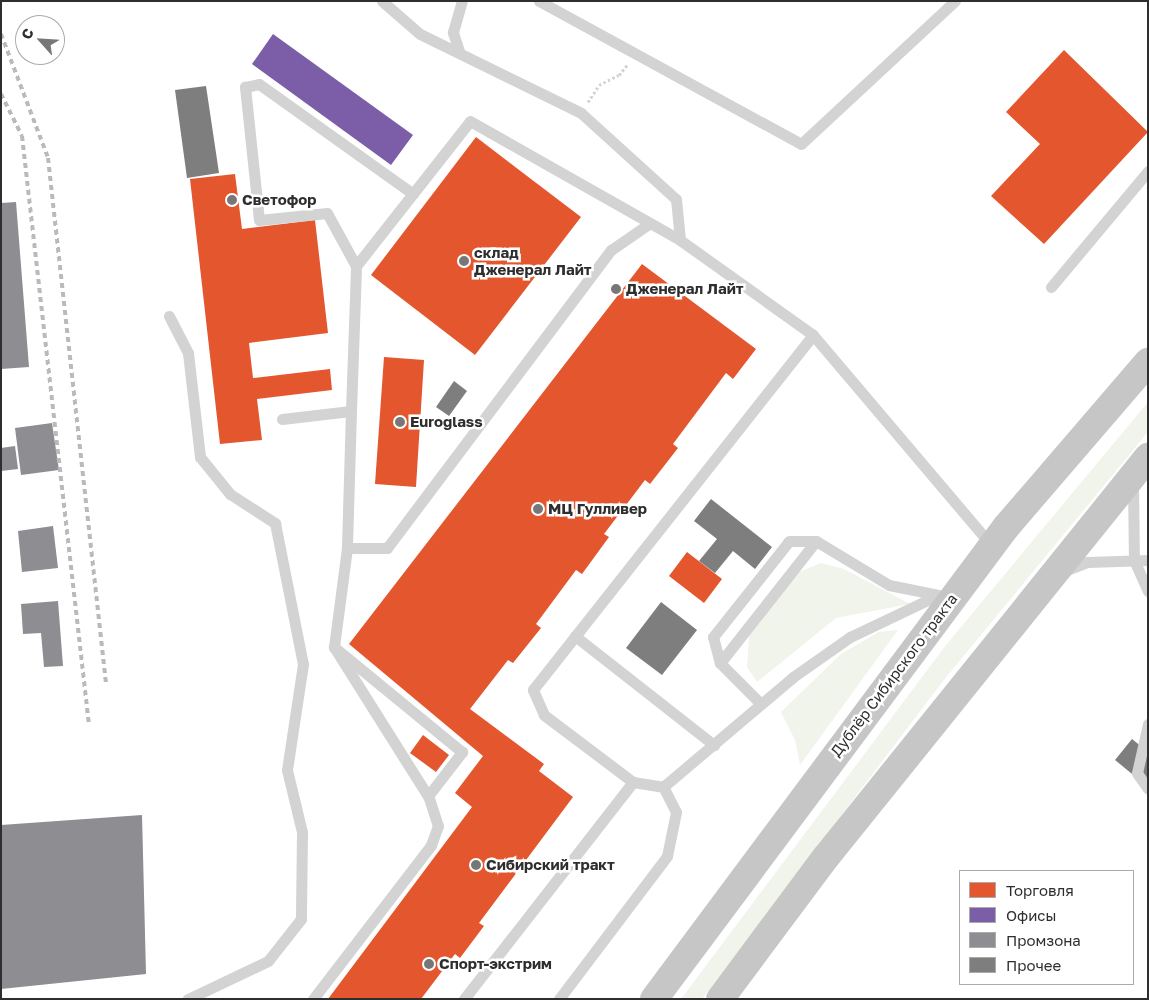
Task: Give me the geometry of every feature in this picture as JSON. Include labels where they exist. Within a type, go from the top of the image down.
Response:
[{"type":"main road","name":"Дублёр Сибирского тракта","points":[[654,999],[992,546],[1148,362]]},
{"type":"main road","points":[[720,999],[826,857],[1046,579],[1140,465]]},
{"type":"lane","points":[[382,1],[420,34],[459,51],[581,112],[676,200],[680,240]]},
{"type":"lane","points":[[459,51],[453,32],[462,1]]},
{"type":"lane","points":[[539,1],[801,144],[955,1]]},
{"type":"lane","points":[[313,999],[431,845],[438,826],[428,796],[334,647],[347,548],[356,266],[327,213],[259,220],[245,87],[259,84],[413,194]]},
{"type":"lane","points":[[356,266],[470,122],[680,240],[813,335],[992,546]]},
{"type":"lane","points":[[1051,288],[1148,171]]},
{"type":"lane","points":[[347,548],[387,548],[611,250],[650,223]]},
{"type":"lane","points":[[169,316],[188,353],[200,457],[230,494],[275,523],[304,664],[287,770],[302,832],[301,919],[268,961],[188,999]]},
{"type":"lane","points":[[813,335],[533,690],[544,715],[634,782],[663,787],[714,745],[760,703],[850,637],[936,596],[969,576]]},
{"type":"lane","points":[[282,419],[351,411]]},
{"type":"lane","points":[[1140,465],[1134,560],[1148,591]]},
{"type":"lane","points":[[760,703],[720,663],[714,637],[789,541],[816,541],[889,585],[936,596]]},
{"type":"lane","points":[[720,663],[816,541]]},
{"type":"lane","points":[[1046,579],[1088,562],[1148,560]]},
{"type":"lane","points":[[575,636],[714,745]]},
{"type":"lane","points":[[334,647],[462,752],[428,796]]},
{"type":"lane","points":[[1148,724],[1137,772],[1148,789]]},
{"type":"lane","points":[[464,999],[634,782]]},
{"type":"lane","points":[[559,999],[667,856],[676,812],[663,787]]},
{"type":"path","points":[[581,112],[599,86],[619,75],[636,53]]},
{"type":"shaded area","points":[[1148,402],[1148,432],[943,681],[702,999],[681,999],[946,645]]},
{"type":"shaded area","points":[[821,563],[844,569],[910,604],[836,618],[757,682],[747,667],[749,636],[797,573]]},
{"type":"shaded area","points":[[898,630],[800,765],[795,740],[781,712],[841,654],[879,632]]},
{"type":"building: Торговля","points":[[1064,50],[1148,132],[1044,244],[991,196],[1040,144],[1006,112]]},
{"type":"building: Торговля","points":[[476,137],[581,217],[475,355],[371,275]]},
{"type":"building: Торговля","points":[[235,174],[242,229],[315,220],[328,333],[249,343],[253,378],[330,369],[332,390],[257,399],[262,440],[220,444],[190,179]]},
{"type":"building: Торговля","name":"МЦ Гулливер","points":[[642,264],[756,349],[733,379],[726,373],[673,444],[678,448],[650,484],[645,480],[604,534],[609,537],[582,574],[576,570],[536,624],[541,628],[513,663],[508,660],[470,709],[544,764],[539,771],[573,797],[479,923],[484,926],[460,958],[455,954],[421,999],[328,999],[472,807],[455,793],[483,756],[349,644]]},
{"type":"building: Торговля","name":"Euroglass","points":[[384,357],[424,360],[416,487],[375,484]]},
{"type":"building: Торговля","points":[[687,552],[722,579],[704,603],[669,576]]},
{"type":"building: Торговля","points":[[423,735],[449,755],[436,772],[410,753]]},
{"type":"building: Офисы","points":[[273,34],[413,135],[391,165],[252,64]]},
{"type":"building: Промзона","points":[[16,202],[29,367],[1,369],[1,203]]},
{"type":"building: Промзона","points":[[52,423],[59,470],[21,475],[15,428]]},
{"type":"building: Промзона","points":[[15,446],[18,469],[1,471],[1,448]]},
{"type":"building: Промзона","points":[[53,526],[58,568],[22,572],[18,531]]},
{"type":"building: Промзона","points":[[58,601],[63,666],[44,667],[41,633],[23,634],[21,604]]},
{"type":"building: Промзона","points":[[142,815],[146,974],[1,989],[1,825]]},
{"type":"building: Прочее","points":[[206,86],[219,173],[187,178],[175,90]]},
{"type":"building: Прочее","points":[[454,381],[467,391],[449,416],[436,407]]},
{"type":"building: Прочее","points":[[711,499],[772,547],[755,569],[733,551],[715,573],[699,561],[717,539],[694,521]]},
{"type":"building: Прочее","points":[[661,602],[697,630],[662,675],[626,648]]},
{"type":"building: Прочее","points":[[1132,739],[1148,752],[1148,787],[1115,760]]},
{"type":"railway","points":[[1,34],[48,158],[106,683]]},
{"type":"railway","points":[[1,94],[22,136],[89,725]]},
{"type":"place","name":"Светофор","points":[[232,200]]},
{"type":"place","name":"склад Дженерал Лайт","points":[[464,261]]},
{"type":"place","name":"Дженерал Лайт","points":[[616,289]]},
{"type":"place","name":"Euroglass","points":[[400,422]]},
{"type":"place","name":"МЦ Гулливер","points":[[538,509]]},
{"type":"place","name":"Сибирский тракт","points":[[476,865]]},
{"type":"place","name":"Спорт-экстрим","points":[[429,964]]}]
